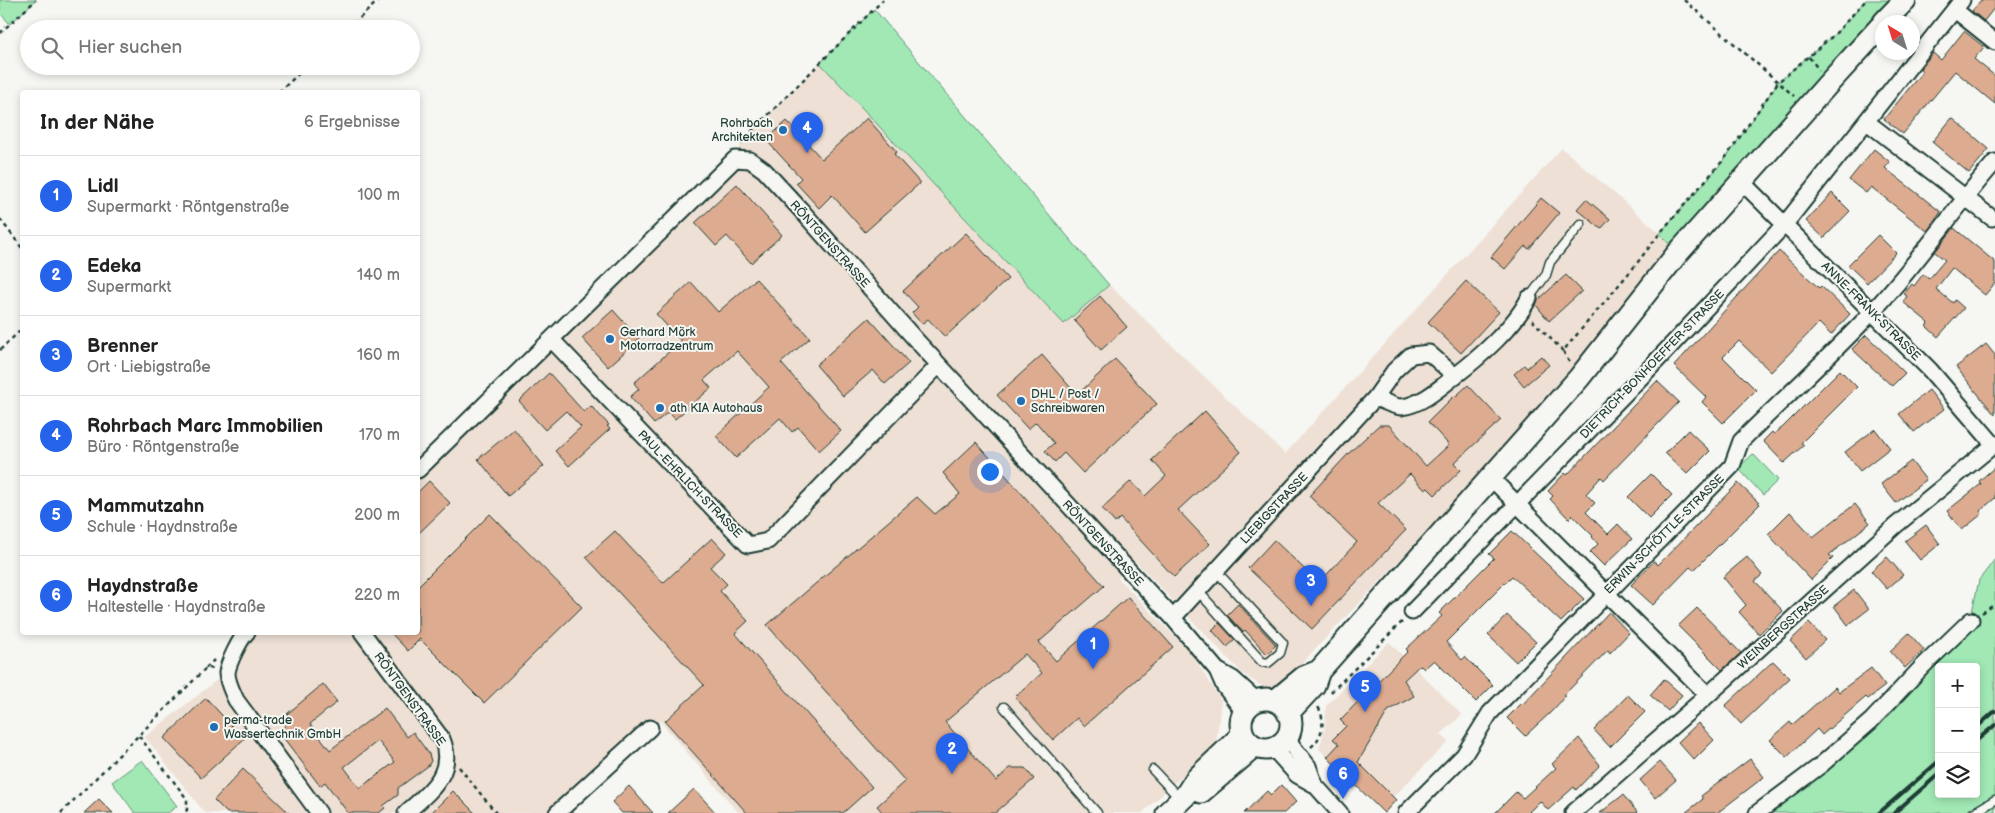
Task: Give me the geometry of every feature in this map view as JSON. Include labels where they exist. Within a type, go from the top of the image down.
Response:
[{"type":"street","points":[[1892,15],[1906,0]]},
{"type":"street","points":[[1958,5],[1995,42]]},
{"type":"street","name":"DIETRICH-BONHOEFFER-STRASSE","points":[[1412,612],[1647,372],[1785,224],[1958,5]]},
{"type":"street","points":[[1315,785],[1297,775],[1264,742],[1240,725],[1266,706],[1314,685],[1319,671],[1579,378],[1677,254],[1875,34]]},
{"type":"street","points":[[1867,122],[1992,218]]},
{"type":"street","points":[[420,468],[735,159]]},
{"type":"street","name":"RÖNTGENSTRASSE","points":[[735,159],[750,160],[764,170],[939,365],[1173,618],[1217,670],[1233,679],[1266,706]]},
{"type":"street","name":"ERWIN-SCHÖTTLE-STRASSE","points":[[1406,813],[1464,755],[1490,713],[1732,466],[1741,441],[1872,312],[1921,254],[1965,196],[1995,162]]},
{"type":"street","name":"ANNE-FRANK-STRASSE","points":[[1741,181],[1930,370],[1994,445]]},
{"type":"street","points":[[1375,398],[1400,407],[1420,401],[1441,388],[1475,361],[1526,304]]},
{"type":"street","name":"PAUL-EHRLICH-STRASSE","points":[[552,340],[748,545],[768,541],[939,365]]},
{"type":"street","name":"LIEBIGSTRASSE","points":[[1173,618],[1375,398],[1394,372],[1411,355],[1429,353],[1454,376]]},
{"type":"street","name":"WEINBERGSTRASSE","points":[[1574,813],[1708,695],[1894,526],[1994,445]]},
{"type":"street","points":[[1490,478],[1708,695]]},
{"type":"street","points":[[1757,813],[1821,765],[1871,721],[1923,666],[1971,620]]},
{"type":"street","points":[[244,635],[227,672],[229,685],[236,700],[318,813]]},
{"type":"street","name":"RÖNTGENSTRASSE","points":[[364,635],[442,739],[447,752],[444,772],[426,795],[406,813]]},
{"type":"street","points":[[1178,803],[1196,779],[1291,726],[1266,706]]},
{"type":"street","points":[[557,813],[650,728]]},
{"type":"street","points":[[1264,742],[1300,756],[1308,766],[1315,785],[1331,810]]},
{"type":"lane","points":[[1526,304],[1546,275],[1550,262],[1581,224]]},
{"type":"lane","points":[[1198,591],[1262,662],[1268,663],[1280,653],[1283,643],[1216,571]]},
{"type":"lane","points":[[1004,707],[1097,813]]},
{"type":"lane","points":[[1154,770],[1178,803]]},
{"type":"lane","points":[[1972,813],[1995,800]]},
{"type":"path","points":[[0,33],[36,0]]},
{"type":"path","points":[[358,20],[379,0]]},
{"type":"path","points":[[735,159],[743,140],[883,0]]},
{"type":"path","points":[[1684,0],[1778,82]]},
{"type":"path","points":[[1562,351],[1634,267],[1660,233],[1726,158],[1778,82],[1835,34],[1866,0]]},
{"type":"path","points":[[281,90],[297,75]]},
{"type":"path","points":[[0,219],[20,245]]},
{"type":"path","points":[[1526,304],[1562,351],[1579,378]]},
{"type":"path","points":[[0,350],[20,331]]},
{"type":"path","points":[[1326,696],[1412,612]]},
{"type":"path","points":[[61,813],[206,668],[227,672]]},
{"type":"path","points":[[1300,756],[1314,744],[1322,728],[1322,714],[1316,705],[1321,700]]},
{"type":"path","points":[[139,736],[187,799],[187,810],[184,813]]},
{"type":"path","points":[[447,752],[496,813]]},
{"type":"shaded area","points":[[820,63],[1031,284],[1064,324],[1109,285],[1285,454],[1562,148],[1660,233],[1677,254],[1491,478],[1481,471],[1426,533],[1300,665],[1276,685],[1267,688],[1261,686],[1242,673],[1136,562],[1118,578],[1191,653],[1221,700],[1217,737],[1213,748],[1142,813],[739,813],[660,721],[557,813],[205,813],[145,737],[227,672],[246,635],[420,635],[420,468],[735,159],[743,140]]},
{"type":"shaded area","points":[[1389,642],[1462,715],[1441,734],[1448,742],[1393,797],[1396,800],[1384,813],[1319,749],[1325,728],[1326,706]]},
{"type":"green space","points":[[0,0],[36,0],[10,24],[0,13]]},
{"type":"green space","points":[[1866,0],[1901,0],[1888,15],[1875,15],[1875,29],[1677,254],[1660,233],[1726,158],[1778,82],[1835,34]]},
{"type":"green space","points":[[874,9],[1109,285],[1064,324],[820,63]]},
{"type":"green space","points":[[1753,454],[1778,480],[1763,495],[1738,468]]},
{"type":"green space","points":[[1995,559],[1995,813],[1766,813],[1970,630],[1979,580]]},
{"type":"green space","points":[[142,760],[177,806],[168,813],[135,813],[112,782]]},
{"type":"building","points":[[1981,0],[1995,0],[1995,7],[1984,21],[1972,11]]},
{"type":"building","points":[[1964,31],[1984,47],[1974,59],[1995,76],[1995,104],[1955,71],[1903,134],[1884,119],[1923,71],[1920,69],[1933,53],[1941,60]]},
{"type":"building","points":[[867,118],[897,152],[894,154],[920,183],[865,232],[832,195],[819,208],[796,183],[801,178],[766,140],[787,121],[822,159]]},
{"type":"building","points":[[1952,118],[1989,149],[1969,173],[1932,142]]},
{"type":"building","points":[[1874,149],[1890,162],[1885,168],[1941,212],[1927,231],[1871,187],[1866,193],[1849,180]]},
{"type":"building","points":[[737,184],[782,235],[751,263],[727,236],[716,246],[695,223]]},
{"type":"building","points":[[1832,193],[1850,211],[1824,238],[1806,221]]},
{"type":"building","points":[[1541,198],[1559,213],[1529,249],[1525,246],[1505,269],[1491,257]]},
{"type":"building","points":[[1586,199],[1610,219],[1601,229],[1577,209]]},
{"type":"building","points":[[1954,228],[1995,262],[1995,283],[1985,295],[1952,268],[1936,289],[1953,303],[1955,300],[1964,308],[1938,337],[1926,326],[1929,323],[1903,302],[1907,296],[1904,294],[1912,284],[1914,286],[1923,274],[1929,279],[1945,260],[1935,252]]},
{"type":"building","points":[[966,233],[1008,279],[945,337],[928,319],[922,324],[912,313],[918,307],[903,291]]},
{"type":"building","points":[[1878,235],[1896,253],[1867,283],[1848,265]]},
{"type":"building","points":[[1779,251],[1819,288],[1821,286],[1850,314],[1831,335],[1819,323],[1771,372],[1739,341],[1723,357],[1756,390],[1723,423],[1702,402],[1706,397],[1674,366]]},
{"type":"building","points":[[1566,275],[1582,291],[1549,321],[1536,305],[1538,300]]},
{"type":"building","points":[[756,279],[810,338],[781,363],[841,431],[819,451],[798,427],[792,432],[780,418],[736,458],[716,436],[769,387],[737,351],[704,380],[711,388],[675,419],[668,412],[654,424],[630,397],[639,389],[634,383],[681,341],[656,314],[691,282],[718,312]]},
{"type":"building","points":[[1466,281],[1499,312],[1461,353],[1428,322]]},
{"type":"building","points":[[1100,296],[1127,327],[1101,350],[1074,320]]},
{"type":"building","name":"Gerhard Mörk Motorradzentrum","points":[[613,310],[639,339],[608,367],[582,338]]},
{"type":"building","points":[[869,318],[909,363],[885,384],[873,370],[843,396],[816,365]]},
{"type":"building","points":[[1866,335],[1905,373],[1892,386],[1852,349]]},
{"type":"building","points":[[1986,344],[1995,355],[1995,415],[1956,367]]},
{"type":"building","points":[[1042,355],[1077,395],[1115,359],[1157,404],[1083,473],[1064,453],[1055,462],[1045,451],[1054,443],[1036,422],[1028,429],[997,395]]},
{"type":"building","points":[[1541,356],[1549,365],[1524,386],[1514,374],[1524,365],[1527,368]]},
{"type":"building","points":[[1840,370],[1857,387],[1801,443],[1804,445],[1784,463],[1763,441],[1772,432],[1774,434],[1783,427]]},
{"type":"building","points":[[549,373],[584,412],[591,406],[609,425],[607,426],[610,429],[569,466],[555,451],[581,427],[566,411],[545,430],[519,401]]},
{"type":"building","points":[[1657,381],[1679,402],[1604,480],[1601,477],[1586,494],[1595,503],[1586,512],[1608,534],[1618,524],[1632,539],[1604,566],[1590,552],[1598,544],[1593,536],[1572,515],[1569,519],[1550,499],[1553,496],[1548,491],[1565,473],[1567,475]]},
{"type":"building","points":[[1468,385],[1501,420],[1454,463],[1461,470],[1435,495],[1428,488],[1425,490],[1410,474],[1378,503],[1406,530],[1312,629],[1248,568],[1274,540],[1319,583],[1357,542],[1309,496],[1349,453],[1379,425],[1389,425],[1426,466],[1449,445],[1428,422]]},
{"type":"building","points":[[1929,390],[1944,409],[1914,432],[1899,414]]},
{"type":"building","points":[[1205,411],[1241,452],[1178,510],[1210,544],[1174,577],[1120,518],[1115,523],[1102,508],[1131,481],[1145,496],[1166,476],[1152,460]]},
{"type":"building","points":[[514,429],[544,466],[508,496],[478,459]]},
{"type":"building","points":[[1875,429],[1890,448],[1860,471],[1845,452]]},
{"type":"building","points":[[1688,430],[1710,451],[1687,474],[1665,453]]},
{"type":"building","points":[[976,442],[1104,586],[1039,642],[1056,661],[1128,597],[1173,647],[1084,726],[1077,718],[1053,740],[1015,697],[1042,673],[1025,654],[945,722],[996,781],[1010,768],[1025,768],[1034,779],[995,813],[883,813],[877,806],[905,781],[767,625],[917,497],[935,514],[960,494],[943,473]]},
{"type":"building","points":[[1911,461],[1926,480],[1896,503],[1881,484]]},
{"type":"building","points":[[1995,467],[1995,498],[1980,511],[1982,514],[1962,530],[1947,511],[1981,484],[1979,481]]},
{"type":"building","points":[[1651,474],[1672,495],[1649,518],[1628,497]]},
{"type":"building","points":[[429,481],[450,503],[420,532],[420,490]]},
{"type":"building","points":[[1738,483],[1760,504],[1694,570],[1690,567],[1653,605],[1631,585],[1654,561],[1658,565]]},
{"type":"building","points":[[1855,504],[1870,523],[1829,555],[1833,558],[1811,580],[1768,534],[1790,512],[1813,537]]},
{"type":"building","points":[[490,514],[582,607],[484,703],[420,639],[408,651],[393,635],[420,635],[420,584]]},
{"type":"building","points":[[1926,525],[1940,544],[1920,560],[1905,541]]},
{"type":"building","points":[[615,531],[663,583],[712,538],[726,553],[710,567],[727,584],[720,591],[748,621],[735,633],[872,787],[843,813],[747,813],[665,721],[704,685],[586,557]]},
{"type":"building","points":[[1512,531],[1584,599],[1561,622],[1512,576],[1446,642],[1462,660],[1465,657],[1493,685],[1476,702],[1434,660],[1424,669],[1420,665],[1404,680],[1414,696],[1388,711],[1358,762],[1396,800],[1384,813],[1327,757],[1339,744],[1333,739],[1346,726],[1340,720],[1408,651],[1406,649],[1442,616],[1439,613],[1494,558],[1489,554]]},
{"type":"building","points":[[1747,557],[1762,575],[1755,581],[1783,611],[1759,634],[1739,612],[1746,605],[1723,577]]},
{"type":"building","points":[[1887,557],[1903,575],[1887,589],[1871,571]]},
{"type":"building","points":[[1854,590],[1869,609],[1848,625],[1834,606]]},
{"type":"building","points":[[1238,604],[1276,645],[1267,654],[1245,630],[1243,632],[1227,615]]},
{"type":"building","points":[[1697,608],[1741,653],[1722,670],[1678,626]]},
{"type":"building","points":[[1609,612],[1629,633],[1610,653],[1608,650],[1563,696],[1565,697],[1550,713],[1525,736],[1507,718],[1523,704]]},
{"type":"building","points":[[1507,615],[1536,642],[1516,662],[1488,635]]},
{"type":"building","points":[[1219,623],[1235,640],[1227,647],[1212,630]]},
{"type":"building","points":[[1809,623],[1825,640],[1806,658],[1790,641]]},
{"type":"building","points":[[1909,633],[1924,650],[1905,668],[1890,651]]},
{"type":"building","points":[[1773,661],[1790,678],[1741,724],[1725,706]]},
{"type":"building","points":[[1871,668],[1885,686],[1868,699],[1866,697],[1822,735],[1817,729],[1787,757],[1770,740],[1790,722],[1792,725],[1835,687],[1839,692]]},
{"type":"building","points":[[1664,679],[1682,695],[1668,711],[1650,695]]},
{"type":"building","points":[[323,684],[337,702],[310,724],[330,750],[385,708],[407,737],[413,732],[429,754],[431,761],[428,766],[398,788],[398,795],[383,806],[385,808],[379,813],[348,813],[325,782],[320,786],[279,732],[291,719],[287,714]],"holes":[[[378,741],[395,762],[360,788],[344,767]]]},
{"type":"building","points":[[1628,695],[1645,712],[1610,747],[1594,730]]},
{"type":"building","points":[[206,698],[244,739],[201,778],[164,738]]},
{"type":"building","points":[[1698,723],[1714,740],[1694,760],[1678,742]]},
{"type":"building","points":[[1579,738],[1600,765],[1576,790],[1574,787],[1548,810],[1540,801],[1528,813],[1495,813],[1516,792],[1523,798],[1556,768],[1552,764]]},
{"type":"building","points":[[1750,759],[1764,777],[1717,813],[1685,813],[1703,799],[1701,796]]},
{"type":"building","points":[[1660,762],[1676,780],[1655,798],[1640,780]]},
{"type":"building","points":[[243,769],[289,813],[227,813],[214,800]]},
{"type":"building","points":[[1281,785],[1296,802],[1284,813],[1244,813],[1267,791],[1271,795]]},
{"type":"building","points":[[629,786],[653,813],[622,813],[612,802]]},
{"type":"building","points":[[694,789],[716,813],[668,813]]},
{"type":"building","points":[[453,791],[475,813],[431,813]]},
{"type":"building","points":[[1623,795],[1638,813],[1600,813]]},
{"type":"building","points":[[99,799],[113,813],[84,813]]},
{"type":"railway","points":[[1980,724],[1995,711]]},
{"type":"railway","points":[[1980,738],[1995,725]]},
{"type":"railway","points":[[1879,813],[1935,764]]},
{"type":"railway","points":[[1894,813],[1935,777]]},
{"type":"place","name":"Rohrbach Architekten","points":[[783,130]]},
{"type":"place","name":"Rohrbach Marc Immobilien","points":[[807,153]]},
{"type":"place","name":"Gerhard Mörk Motorradzentrum","points":[[610,339]]},
{"type":"place","name":"DHL / Post / Schreibwaren","points":[[1021,401]]},
{"type":"place","name":"ath KIA Autohaus","points":[[660,408]]},
{"type":"place","name":"Brenner","points":[[1311,606]]},
{"type":"place","name":"Lidl","points":[[1093,669]]},
{"type":"place","name":"Mammutzahn","points":[[1365,712]]},
{"type":"place","name":"perma-trade Wassertechnik GmbH","points":[[214,727]]},
{"type":"place","name":"Edeka","points":[[952,774]]},
{"type":"place","name":"Haydnstraße","points":[[1343,799]]}]
